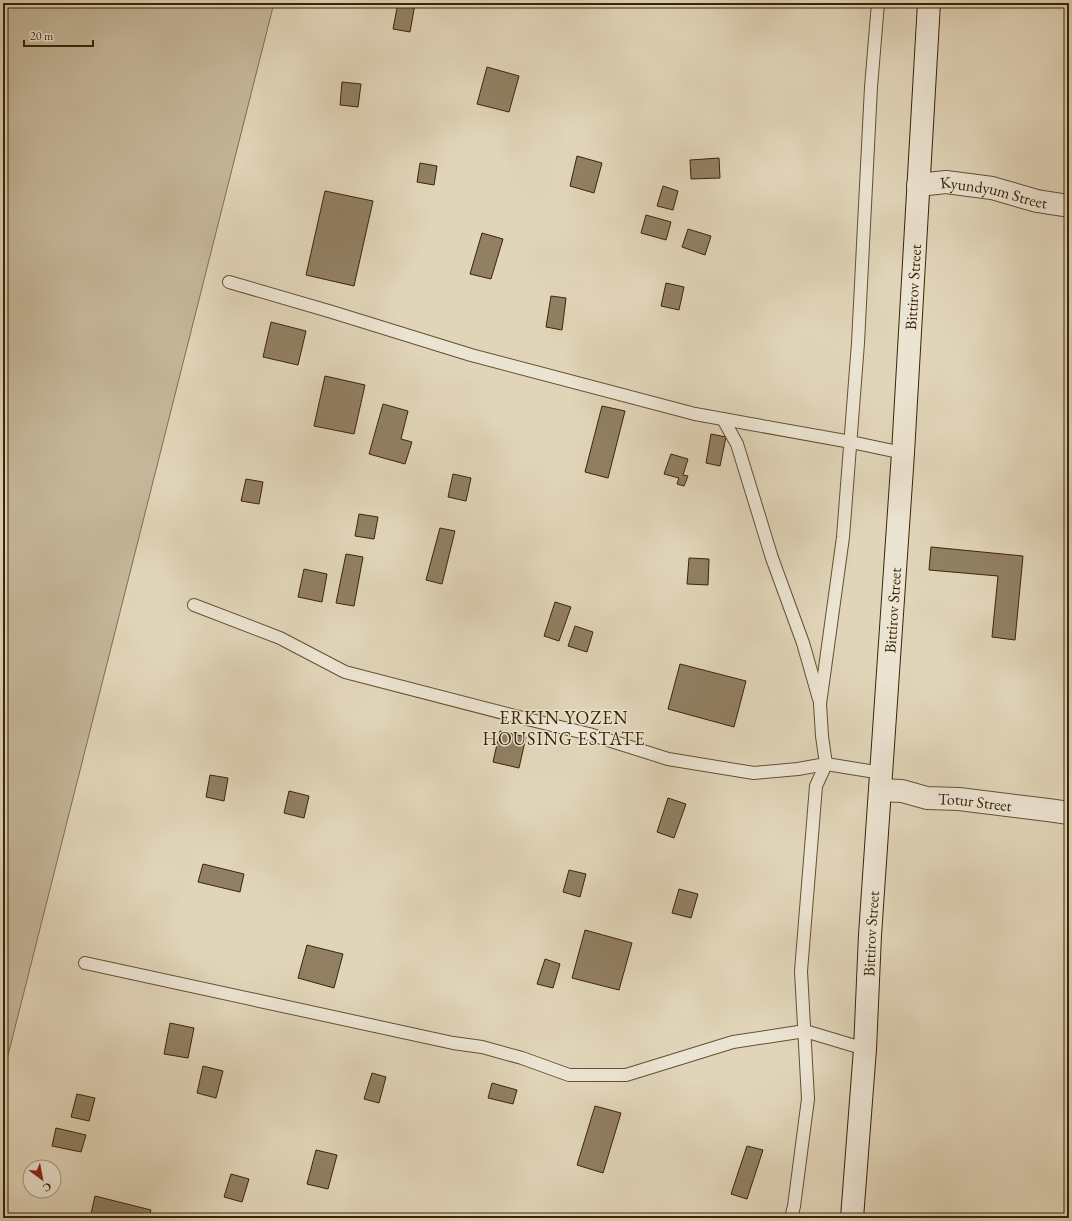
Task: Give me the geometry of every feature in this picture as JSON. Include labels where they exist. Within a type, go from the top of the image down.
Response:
[{"type":"street","name":"Bittirov Street","points":[[852,1218],[865,1049],[870,935],[903,453],[929,3]]},
{"type":"street","name":"Kyundyum Street","points":[[918,185],[946,182],[992,188],[1038,201],[1069,206]]},
{"type":"street","name":"Totur Street","points":[[881,782],[902,791],[927,798],[959,799],[1069,813]]},
{"type":"lane","points":[[791,1218],[794,1206],[808,1099],[801,972],[802,956],[816,786],[826,764],[820,704],[843,537],[851,442],[858,343],[871,87],[878,3]]},
{"type":"lane","points":[[229,282],[471,355],[695,414],[851,442],[903,453]]},
{"type":"lane","points":[[722,419],[737,444],[772,558],[802,643],[820,704]]},
{"type":"lane","points":[[194,604],[280,638],[345,672],[589,734],[668,759],[754,772],[798,769],[826,764],[881,782]]},
{"type":"lane","points":[[85,963],[453,1043],[482,1047],[522,1058],[569,1075],[626,1075],[733,1042],[805,1031],[865,1049]]},
{"type":"shaded area","points":[[3,3],[274,3],[3,1075]]},
{"type":"building","points":[[398,3],[415,4],[410,32],[393,29]]},
{"type":"building","points":[[487,67],[519,76],[509,112],[477,104]]},
{"type":"building","points":[[342,82],[361,84],[358,107],[340,105]]},
{"type":"building","points":[[577,156],[602,163],[594,193],[570,186]]},
{"type":"building","points":[[719,158],[720,178],[691,179],[690,160]]},
{"type":"building","points":[[420,163],[437,166],[434,185],[417,182]]},
{"type":"building","points":[[663,186],[678,191],[673,210],[657,206]]},
{"type":"building","points":[[325,191],[373,201],[354,286],[306,275]]},
{"type":"building","points":[[646,215],[671,222],[666,240],[641,233]]},
{"type":"building","points":[[688,229],[711,236],[705,255],[682,247]]},
{"type":"building","points":[[482,233],[503,239],[491,279],[470,274]]},
{"type":"building","points":[[666,283],[684,287],[679,310],[661,306]]},
{"type":"building","points":[[551,296],[566,298],[562,330],[546,327]]},
{"type":"building","points":[[271,322],[306,331],[298,365],[263,357]]},
{"type":"building","points":[[325,376],[365,385],[354,434],[314,426]]},
{"type":"building","points":[[383,404],[408,411],[401,439],[412,442],[405,464],[369,454]]},
{"type":"building","points":[[602,406],[625,411],[608,478],[585,472]]},
{"type":"building","points":[[711,434],[726,437],[720,466],[706,463]]},
{"type":"building","points":[[671,454],[688,459],[683,475],[688,476],[684,486],[677,484],[679,478],[664,474]]},
{"type":"building","points":[[453,474],[471,478],[466,501],[448,497]]},
{"type":"building","points":[[246,479],[263,482],[259,504],[241,501]]},
{"type":"building","points":[[359,514],[378,517],[374,539],[355,536]]},
{"type":"building","points":[[440,528],[455,531],[442,584],[426,580]]},
{"type":"building","points":[[931,547],[1023,556],[1015,640],[992,637],[998,576],[929,570]]},
{"type":"building","points":[[346,554],[363,557],[354,606],[336,603]]},
{"type":"building","points":[[689,558],[709,559],[708,585],[687,584]]},
{"type":"building","points":[[304,569],[327,574],[322,602],[298,597]]},
{"type":"building","points":[[555,602],[571,607],[559,641],[544,636]]},
{"type":"building","points":[[575,626],[593,632],[587,652],[568,646]]},
{"type":"building","points":[[680,664],[746,681],[734,727],[668,709]]},
{"type":"building","points":[[500,731],[526,737],[519,768],[493,762]]},
{"type":"building","points":[[210,775],[228,778],[224,801],[206,797]]},
{"type":"building","points":[[289,791],[309,796],[304,818],[284,813]]},
{"type":"building","points":[[668,798],[686,804],[674,838],[657,832]]},
{"type":"building","points":[[203,864],[244,874],[240,892],[198,882]]},
{"type":"building","points":[[569,870],[586,874],[580,897],[563,892]]},
{"type":"building","points":[[679,889],[698,894],[691,918],[672,913]]},
{"type":"building","points":[[585,930],[632,943],[619,990],[572,978]]},
{"type":"building","points":[[307,945],[343,954],[334,988],[298,978]]},
{"type":"building","points":[[545,959],[560,964],[553,988],[537,984]]},
{"type":"building","points":[[170,1023],[194,1028],[188,1058],[164,1054]]},
{"type":"building","points":[[203,1066],[223,1071],[216,1098],[197,1093]]},
{"type":"building","points":[[372,1073],[386,1077],[379,1103],[364,1099]]},
{"type":"building","points":[[492,1083],[517,1090],[513,1104],[488,1098]]},
{"type":"building","points":[[77,1094],[95,1098],[89,1121],[71,1117]]},
{"type":"building","points":[[595,1106],[621,1113],[603,1173],[577,1165]]},
{"type":"building","points":[[56,1128],[86,1135],[81,1152],[52,1146]]},
{"type":"building","points":[[747,1146],[763,1150],[747,1199],[731,1194]]},
{"type":"building","points":[[316,1150],[337,1155],[328,1189],[307,1184]]},
{"type":"building","points":[[231,1174],[249,1179],[242,1202],[224,1197]]},
{"type":"building","points":[[95,1196],[151,1210],[149,1218],[90,1218]]},
{"type":"district","name":"ERKIN YOZEN HOUSING ESTATE","points":[[564,727]]}]
